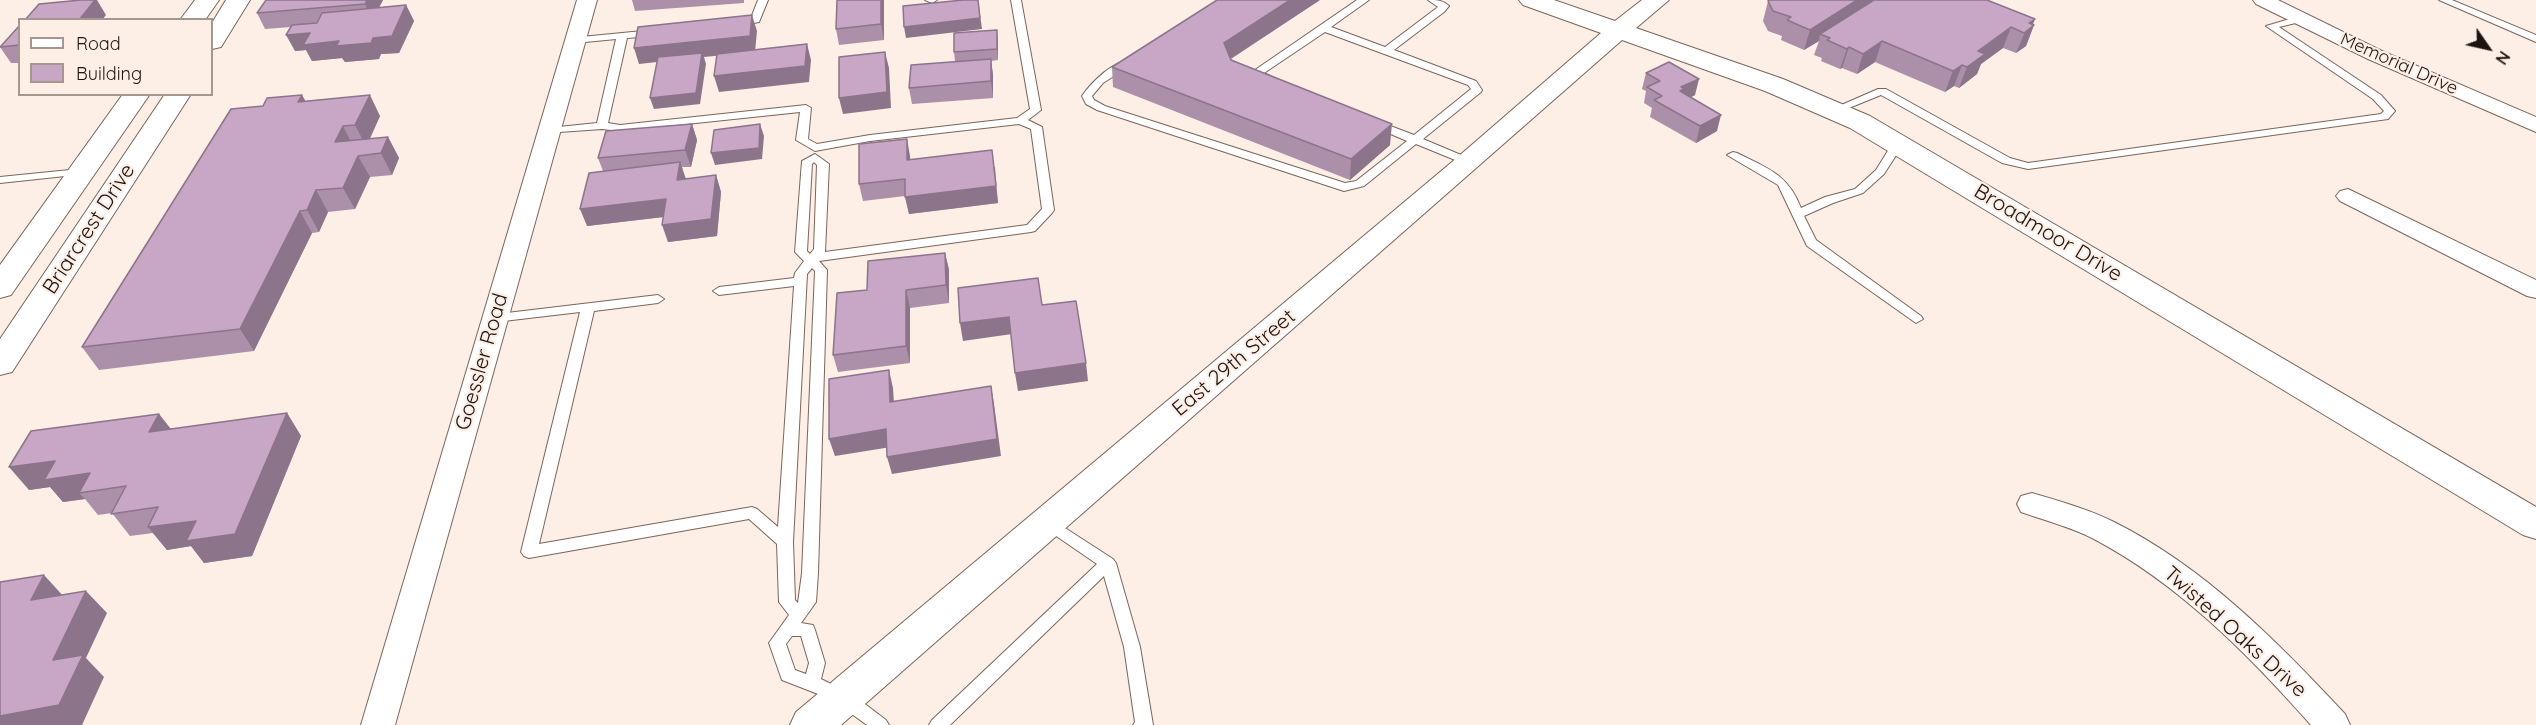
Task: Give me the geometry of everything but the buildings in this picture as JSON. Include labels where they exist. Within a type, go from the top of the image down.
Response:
[{"type":"main road","points":[[194,18],[207,0]]},
{"type":"main road","points":[[213,40],[238,0]]},
{"type":"main road","name":"Broadmoor Drive","points":[[1531,0],[1620,29],[1774,85],[1835,110],[1898,143],[2536,525]]},
{"type":"main road","name":"East 29th Street","points":[[811,725],[1469,162],[1620,29],[1657,0]]},
{"type":"main road","name":"Briarcrest Drive","points":[[0,288],[136,96]]},
{"type":"main road","name":"Briarcrest Drive","points":[[0,364],[177,96]]},
{"type":"street","name":"Goessler Road","points":[[378,725],[587,0]]},
{"type":"street","name":"Memorial Drive","points":[[2263,0],[2375,55],[2536,125]]},
{"type":"street","points":[[2348,196],[2536,290]]},
{"type":"street","name":"Twisted Oaks Drive","points":[[2032,504],[2103,530],[2164,565],[2290,677],[2333,725]]},
{"type":"lane","points":[[726,26],[755,20],[763,0]]},
{"type":"lane","points":[[1016,0],[1036,110],[1020,121]]},
{"type":"lane","points":[[1280,84],[1259,75],[1259,72],[1364,0]]},
{"type":"lane","points":[[1386,51],[1441,10],[1444,6],[1433,0]]},
{"type":"lane","points":[[2444,0],[2536,39]]},
{"type":"lane","points":[[1835,110],[1882,91],[2006,161],[2028,166],[2384,117],[2390,111],[2377,98],[2271,26],[2300,19]]},
{"type":"lane","points":[[1138,56],[1099,81],[1088,96],[1090,102],[1101,108],[1344,187],[1360,184],[1477,90],[1476,86],[1324,28]]},
{"type":"lane","points":[[575,40],[669,32]]},
{"type":"lane","points":[[602,126],[622,36]]},
{"type":"lane","points":[[549,131],[602,126],[620,128],[806,108],[802,140],[823,164],[820,250],[801,273],[785,542],[787,602],[798,612]]},
{"type":"lane","points":[[1364,119],[1469,162]]},
{"type":"lane","points":[[811,259],[832,254],[1031,228],[1048,210],[1036,127],[1020,121],[870,138],[815,153],[806,163],[801,252],[820,270],[811,561],[808,602],[798,612],[790,628],[777,643],[788,675],[812,682],[844,696],[880,725]]},
{"type":"lane","points":[[1798,214],[1829,200],[1860,191],[1880,172],[1898,143]]},
{"type":"lane","points":[[1733,154],[1782,183],[1798,214],[1801,229],[1810,243],[1916,319]]},
{"type":"lane","points":[[0,180],[80,172]]},
{"type":"lane","points":[[719,291],[801,281]]},
{"type":"lane","points":[[495,318],[658,299]]},
{"type":"lane","points":[[588,307],[529,552],[752,513],[785,542]]},
{"type":"lane","points":[[1047,523],[1108,563],[1132,647],[1144,725],[1142,725]]},
{"type":"lane","points":[[938,725],[1108,563]]},
{"type":"lane","points":[[790,628],[807,630],[817,663],[812,682]]}]
